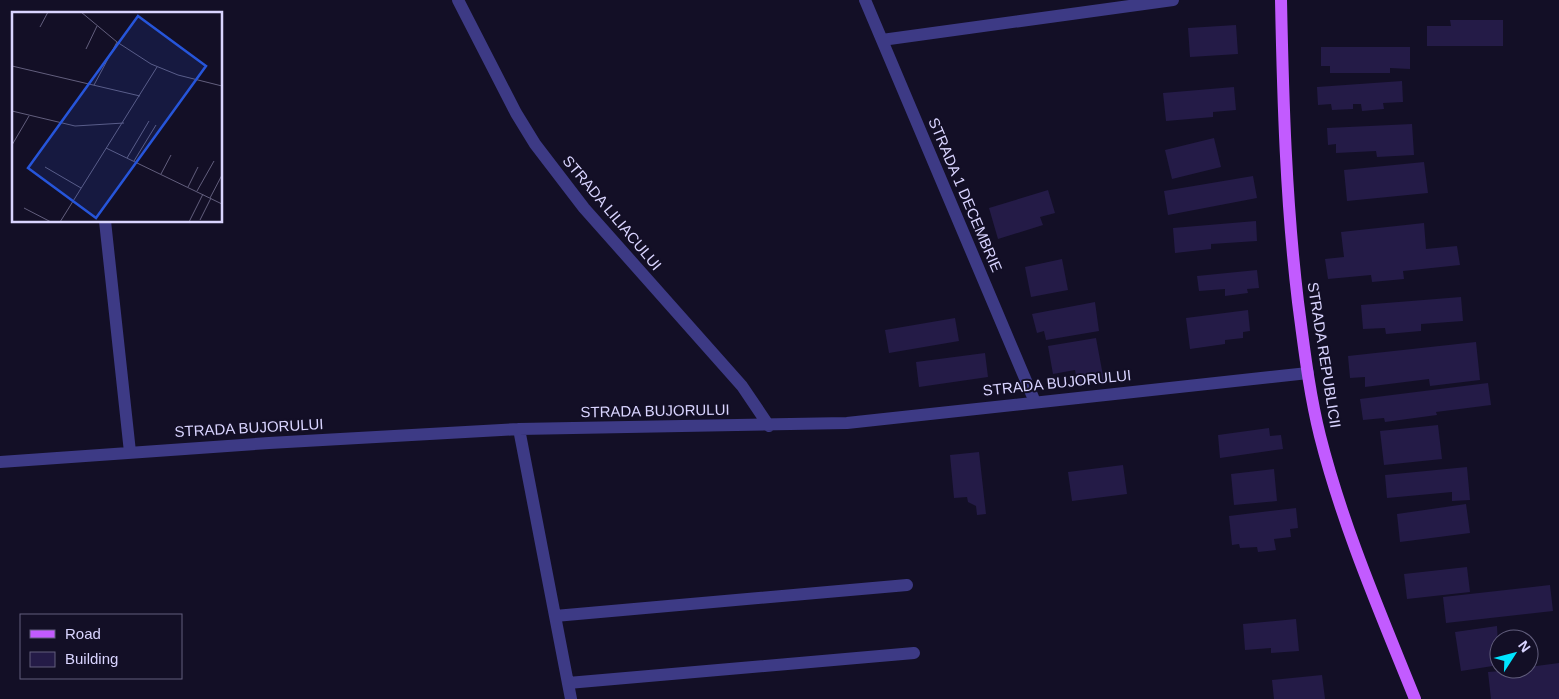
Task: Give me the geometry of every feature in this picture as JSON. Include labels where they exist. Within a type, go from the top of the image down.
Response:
[{"type":"main road","name":"STRADA REPUBLICII","points":[[1280,0],[1289,201],[1294,265],[1308,373],[1320,434],[1352,544],[1416,699]]},
{"type":"street","name":"STRADA LILIACULUI","points":[[458,0],[516,113],[556,172],[590,215],[742,386],[770,426]]},
{"type":"street","name":"STRADA 1 DECEMBRIE","points":[[865,0],[1034,402]]},
{"type":"street","points":[[882,40],[1173,0]]},
{"type":"street","points":[[105,222],[130,452]]},
{"type":"street","name":"STRADA BUJORULUI","points":[[0,462],[130,452],[519,430],[847,423],[1308,373]]},
{"type":"street","points":[[519,430],[570,699]]},
{"type":"street","points":[[555,616],[907,585]]},
{"type":"street","points":[[568,683],[914,653]]},
{"type":"building","points":[[1450,20],[1503,20],[1503,46],[1427,46],[1427,26],[1451,26]]},
{"type":"building","points":[[1236,25],[1238,54],[1190,57],[1188,28]]},
{"type":"building","points":[[1321,47],[1410,47],[1410,69],[1390,68],[1390,73],[1330,73],[1330,66],[1321,66]]},
{"type":"building","points":[[1402,81],[1403,102],[1383,103],[1384,109],[1362,111],[1361,104],[1353,104],[1353,109],[1332,110],[1331,104],[1318,105],[1317,87]]},
{"type":"building","points":[[1234,87],[1236,110],[1213,112],[1213,117],[1166,121],[1163,93]]},
{"type":"building","points":[[1412,124],[1414,155],[1377,157],[1376,151],[1336,153],[1336,144],[1328,145],[1327,128]]},
{"type":"building","points":[[1214,138],[1221,167],[1172,179],[1165,150]]},
{"type":"building","points":[[1424,162],[1428,193],[1347,201],[1344,170]]},
{"type":"building","points":[[1253,176],[1257,198],[1168,215],[1164,191]]},
{"type":"building","points":[[1048,190],[1055,213],[1040,217],[1043,225],[998,239],[989,208]]},
{"type":"building","points":[[1256,221],[1257,241],[1211,244],[1211,249],[1175,253],[1173,228]]},
{"type":"building","points":[[1424,223],[1426,249],[1457,246],[1460,265],[1403,271],[1404,279],[1372,282],[1371,275],[1328,279],[1325,259],[1344,257],[1341,232]]},
{"type":"building","points":[[1062,259],[1068,290],[1031,297],[1025,267]]},
{"type":"building","points":[[1257,270],[1259,288],[1247,289],[1248,293],[1225,296],[1225,289],[1199,291],[1197,276]]},
{"type":"building","points":[[1461,297],[1463,321],[1421,324],[1421,331],[1386,334],[1385,328],[1363,329],[1361,305]]},
{"type":"building","points":[[1095,302],[1099,331],[1046,340],[1044,331],[1037,333],[1032,314]]},
{"type":"building","points":[[1248,310],[1250,331],[1243,332],[1243,338],[1225,340],[1225,344],[1190,349],[1186,318]]},
{"type":"building","points":[[955,318],[959,341],[889,353],[885,330]]},
{"type":"building","points":[[1096,338],[1104,381],[1078,386],[1075,370],[1053,374],[1048,346]]},
{"type":"building","points":[[1476,342],[1480,380],[1430,386],[1429,379],[1365,387],[1365,377],[1350,378],[1348,356]]},
{"type":"building","points":[[985,353],[988,377],[919,387],[916,362]]},
{"type":"building","points":[[1488,383],[1491,405],[1436,412],[1437,415],[1385,422],[1384,418],[1363,420],[1360,399]]},
{"type":"building","points":[[1438,425],[1442,459],[1384,465],[1380,431]]},
{"type":"building","points":[[1269,428],[1270,436],[1281,435],[1283,449],[1220,458],[1218,435]]},
{"type":"building","points":[[979,452],[986,514],[977,515],[976,506],[968,502],[967,497],[954,498],[950,455]]},
{"type":"building","points":[[1123,465],[1127,494],[1072,501],[1068,472]]},
{"type":"building","points":[[1467,467],[1470,500],[1452,501],[1452,492],[1387,498],[1385,475]]},
{"type":"building","points":[[1274,469],[1277,501],[1234,505],[1231,474]]},
{"type":"building","points":[[1466,504],[1470,533],[1400,542],[1397,514]]},
{"type":"building","points":[[1296,508],[1298,528],[1290,529],[1291,537],[1274,539],[1276,550],[1258,552],[1257,547],[1240,548],[1239,544],[1232,545],[1229,516]]},
{"type":"building","points":[[1467,567],[1470,592],[1407,599],[1404,574]]},
{"type":"building","points":[[1550,585],[1553,611],[1446,623],[1443,597]]},
{"type":"building","points":[[1296,619],[1299,651],[1271,653],[1271,648],[1245,650],[1243,624]]},
{"type":"building","points":[[1497,626],[1497,629],[1489,629],[1489,667],[1461,671],[1455,632]]},
{"type":"building","points":[[1559,663],[1559,699],[1491,699],[1488,672],[1489,679],[1539,679],[1539,666]]},
{"type":"building","points":[[1322,675],[1325,699],[1274,699],[1272,680]]}]
